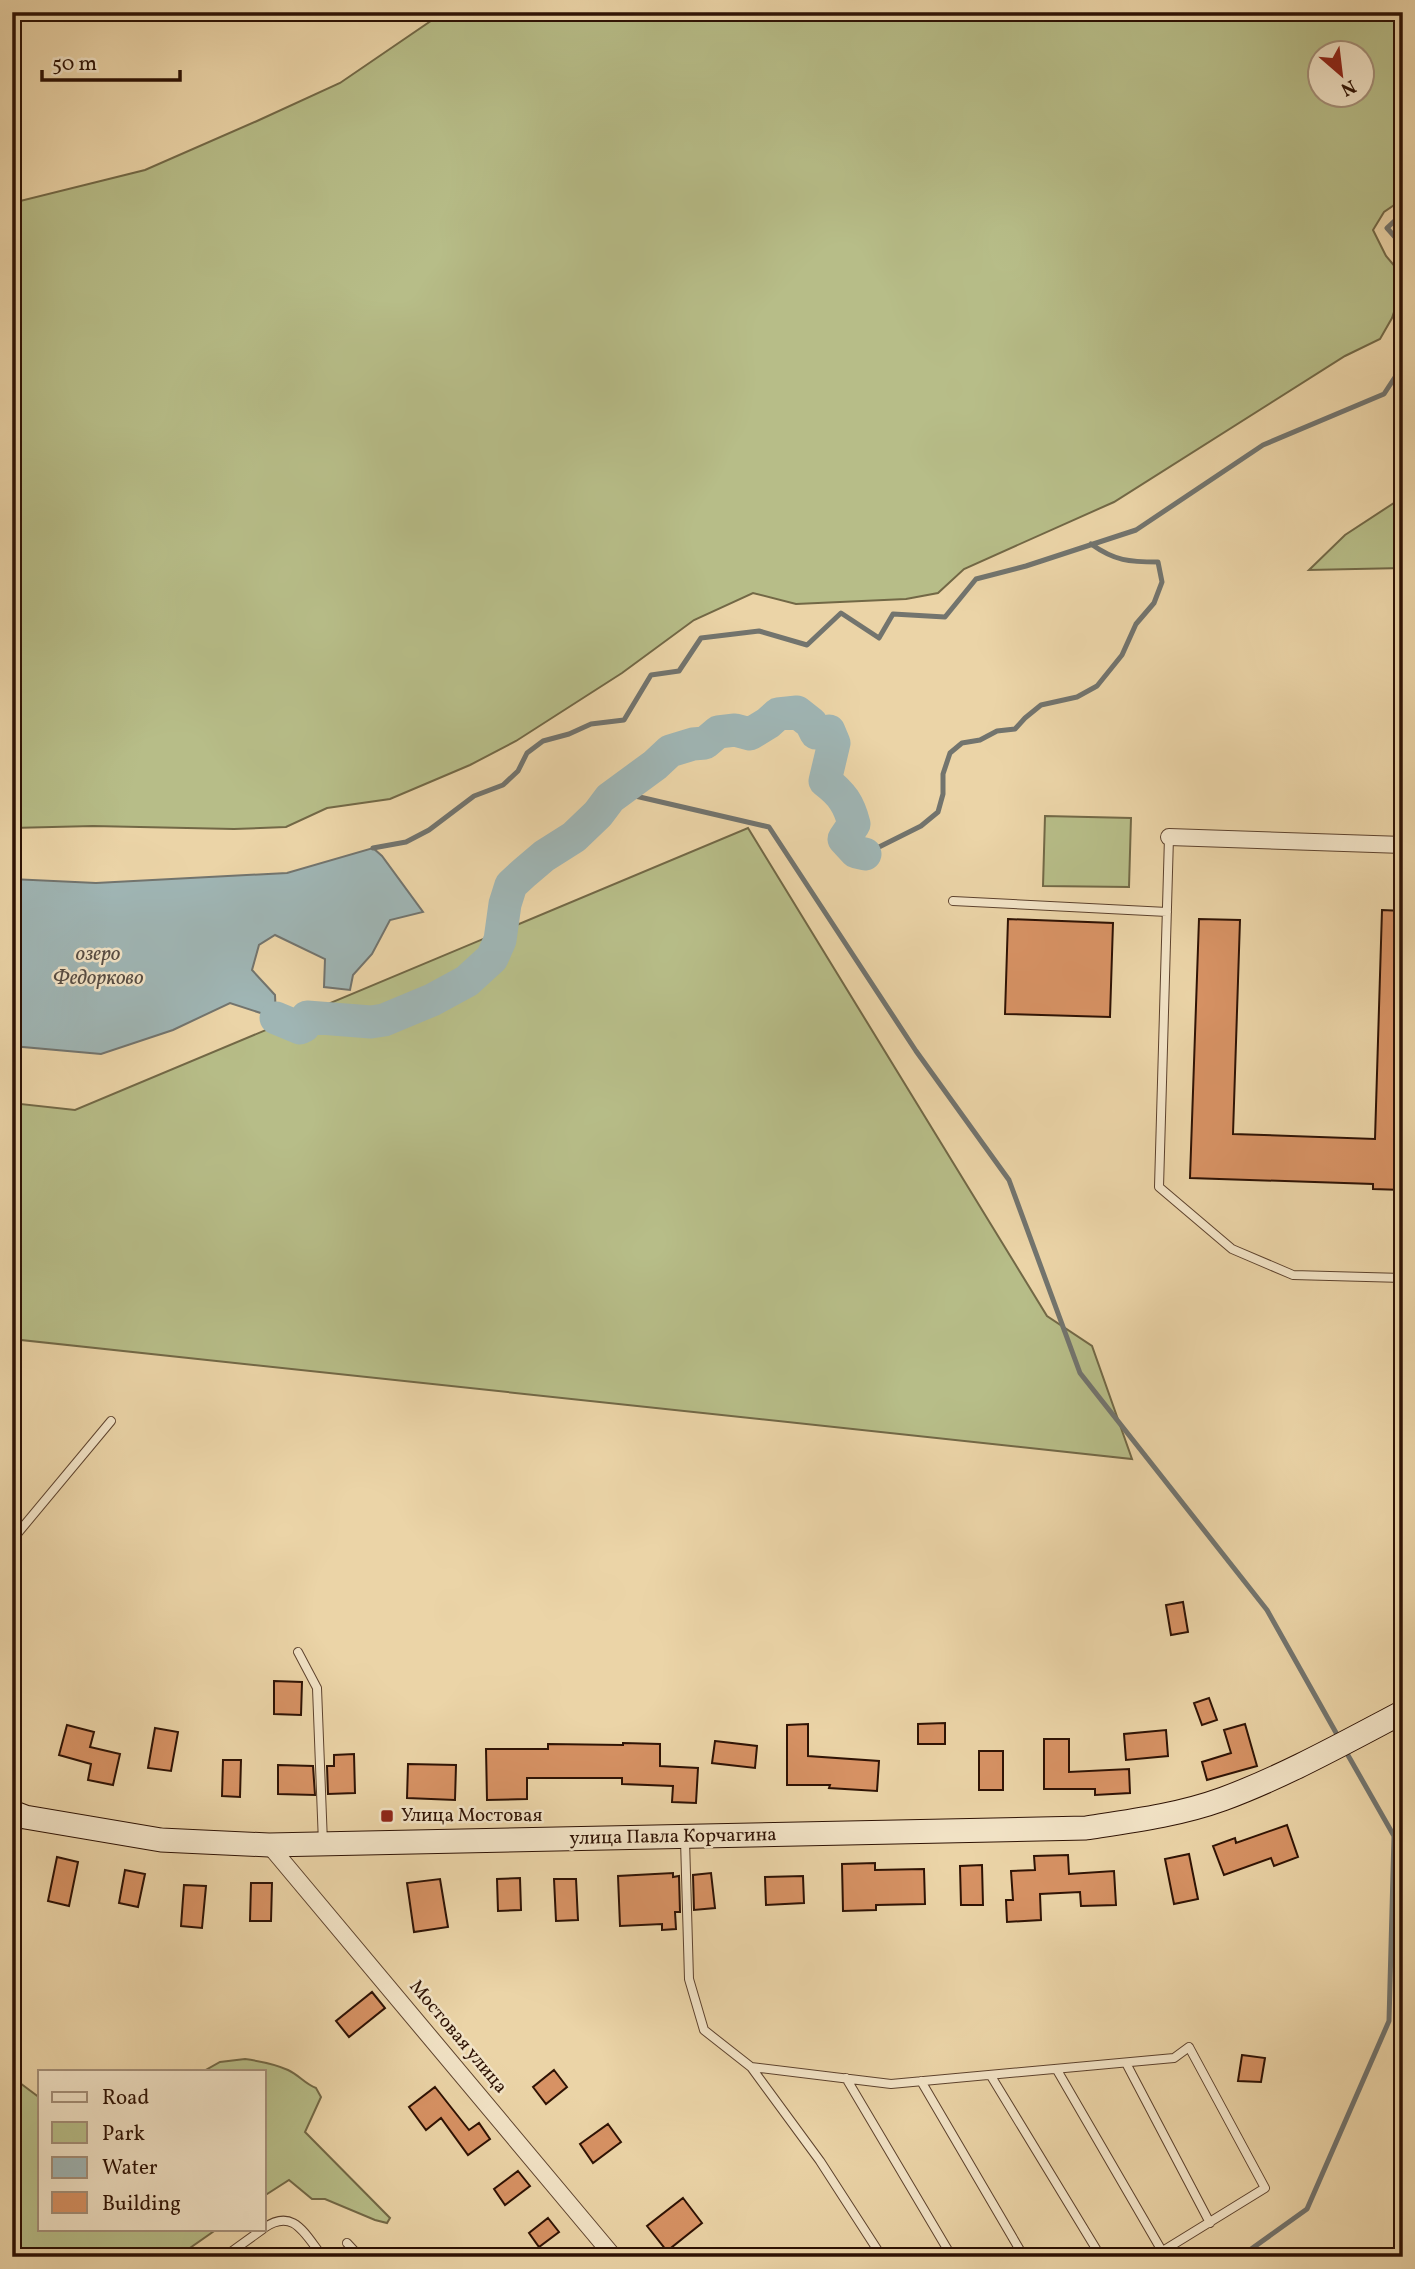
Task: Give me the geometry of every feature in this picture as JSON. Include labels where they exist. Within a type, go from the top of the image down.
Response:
[{"type":"main road","name":"улица Павла Корчагина","points":[[12,1812],[25,1817],[161,1840],[269,1845],[1086,1828],[1163,1816],[1222,1799],[1286,1772],[1400,1713]]},
{"type":"street","points":[[1169,836],[1403,845]]},
{"type":"street","name":"Мостовая улица","points":[[269,1845],[614,2257]]},
{"type":"lane","points":[[1169,836],[1159,1187],[1232,1249],[1293,1275],[1403,1278]]},
{"type":"lane","points":[[953,901],[1167,912]]},
{"type":"lane","points":[[12,1539],[111,1421]]},
{"type":"lane","points":[[298,1652],[317,1688],[323,1843]]},
{"type":"lane","points":[[685,1837],[689,1979],[704,2029],[751,2067],[820,2161],[882,2257]]},
{"type":"lane","points":[[751,2067],[891,2084],[1174,2058],[1189,2048],[1265,2188],[1153,2257]]},
{"type":"lane","points":[[1126,2063],[1210,2223]]},
{"type":"lane","points":[[1057,2070],[1162,2251]]},
{"type":"lane","points":[[991,2076],[1101,2257]]},
{"type":"lane","points":[[846,2078],[952,2257]]},
{"type":"lane","points":[[921,2081],[1024,2257]]},
{"type":"lane","points":[[266,2227],[277,2220],[289,2221],[298,2227],[323,2257]]},
{"type":"lane","points":[[224,2257],[261,2230]]},
{"type":"lane","points":[[347,2243],[360,2257]]},
{"type":"green space","points":[[444,12],[1403,12],[1403,199],[1384,212],[1373,230],[1386,256],[1397,269],[1401,291],[1392,318],[1380,339],[1345,356],[1114,502],[964,569],[938,593],[906,599],[796,604],[753,593],[694,620],[622,673],[516,741],[470,765],[390,799],[327,808],[286,827],[12,828],[12,203],[145,170],[340,83]]},
{"type":"green space","points":[[1403,497],[1403,568],[1309,570],[1345,535]]},
{"type":"green space","points":[[1045,816],[1131,818],[1129,887],[1043,886]]},
{"type":"green space","points":[[748,828],[1047,1316],[1092,1346],[1132,1459],[12,1339],[12,1103],[75,1110]]},
{"type":"green space","points":[[245,2059],[267,2063],[292,2072],[316,2088],[321,2097],[305,2132],[390,2218],[387,2223],[325,2199],[312,2199],[289,2180],[266,2195],[266,2070],[206,2070],[220,2062]]},
{"type":"green space","points":[[12,2077],[38,2096],[38,2230],[216,2230],[177,2257],[12,2257]]},
{"type":"water","name":"озеро Федорково","points":[[373,848],[382,856],[423,912],[390,920],[372,954],[353,975],[350,990],[324,987],[325,959],[275,935],[259,945],[252,970],[275,995],[276,1018],[230,1003],[173,1030],[101,1054],[12,1046],[12,879],[96,883],[287,873]]},
{"type":"building","points":[[1382,910],[1403,911],[1403,1190],[1373,1189],[1373,1184],[1190,1178],[1199,919],[1240,920],[1233,1134],[1375,1139]]},
{"type":"building","points":[[1008,919],[1113,923],[1110,1017],[1005,1014]]},
{"type":"building","points":[[1183,1602],[1188,1632],[1171,1635],[1166,1605]]},
{"type":"building","points":[[274,1681],[302,1682],[301,1715],[274,1714]]},
{"type":"building","points":[[1209,1698],[1217,1720],[1202,1725],[1194,1703]]},
{"type":"building","points":[[945,1723],[945,1744],[918,1744],[918,1724]]},
{"type":"building","points":[[808,1724],[808,1756],[879,1761],[877,1791],[829,1788],[830,1785],[787,1785],[787,1725]]},
{"type":"building","points":[[1245,1724],[1257,1766],[1207,1780],[1202,1762],[1231,1753],[1224,1730]]},
{"type":"building","points":[[67,1725],[94,1732],[90,1747],[120,1754],[113,1785],[88,1780],[91,1764],[59,1755]]},
{"type":"building","points":[[155,1728],[178,1732],[171,1771],[148,1768]]},
{"type":"building","points":[[1166,1730],[1168,1756],[1126,1760],[1124,1734]]},
{"type":"building","points":[[1044,1739],[1069,1739],[1069,1772],[1129,1769],[1130,1793],[1095,1795],[1095,1789],[1044,1789]]},
{"type":"building","points":[[715,1741],[757,1746],[755,1768],[712,1763]]},
{"type":"building","points":[[548,1744],[660,1744],[660,1766],[698,1768],[696,1803],[672,1802],[673,1786],[622,1784],[622,1778],[527,1778],[527,1799],[487,1800],[486,1749],[548,1749]]},
{"type":"building","points":[[979,1751],[1003,1751],[1003,1790],[979,1790]]},
{"type":"building","points":[[354,1754],[355,1793],[328,1794],[327,1766],[334,1766],[334,1755]]},
{"type":"building","points":[[223,1760],[241,1760],[240,1797],[222,1796]]},
{"type":"building","points":[[408,1764],[456,1765],[455,1800],[407,1798]]},
{"type":"building","points":[[278,1765],[313,1766],[315,1795],[278,1794]]},
{"type":"building","points":[[1287,1825],[1298,1857],[1274,1866],[1271,1858],[1224,1875],[1213,1846],[1235,1838],[1236,1843]]},
{"type":"building","points":[[1189,1854],[1198,1899],[1174,1904],[1165,1859]]},
{"type":"building","points":[[1068,1855],[1069,1874],[1114,1871],[1116,1905],[1081,1906],[1080,1892],[1040,1894],[1041,1920],[1007,1922],[1006,1900],[1013,1900],[1011,1871],[1035,1870],[1034,1856]]},
{"type":"building","points":[[57,1857],[78,1862],[69,1906],[48,1901]]},
{"type":"building","points":[[875,1863],[875,1870],[924,1869],[925,1904],[876,1905],[876,1910],[843,1911],[842,1864]]},
{"type":"building","points":[[982,1865],[983,1905],[961,1905],[960,1866]]},
{"type":"building","points":[[125,1870],[145,1874],[138,1907],[119,1903]]},
{"type":"building","points":[[673,1873],[673,1877],[679,1876],[680,1912],[675,1912],[676,1929],[662,1930],[662,1924],[620,1926],[618,1876]]},
{"type":"building","points":[[711,1873],[715,1908],[694,1910],[693,1875]]},
{"type":"building","points":[[803,1876],[804,1903],[766,1905],[765,1877]]},
{"type":"building","points":[[520,1878],[521,1910],[498,1911],[497,1879]]},
{"type":"building","points":[[440,1879],[448,1927],[414,1932],[407,1883]]},
{"type":"building","points":[[554,1879],[576,1879],[578,1920],[556,1921]]},
{"type":"building","points":[[251,1883],[272,1883],[271,1921],[250,1921]]},
{"type":"building","points":[[184,1885],[206,1886],[202,1928],[181,1926]]},
{"type":"building","points":[[372,1992],[385,2008],[349,2037],[336,2021]]},
{"type":"building","points":[[1242,2055],[1265,2058],[1261,2082],[1238,2081]]},
{"type":"building","points":[[554,2070],[567,2087],[546,2104],[533,2087]]},
{"type":"building","points":[[435,2087],[469,2130],[479,2123],[490,2139],[468,2155],[441,2118],[426,2130],[409,2107]]},
{"type":"building","points":[[608,2124],[621,2142],[593,2163],[580,2144]]},
{"type":"building","points":[[518,2171],[530,2186],[505,2205],[494,2189]]},
{"type":"building","points":[[683,2198],[702,2223],[667,2251],[647,2226]]},
{"type":"building","points":[[548,2218],[559,2232],[539,2247],[529,2233]]},
{"type":"waterway","points":[[1403,213],[1387,228],[1403,246]]},
{"type":"waterway","points":[[373,848],[406,842],[429,830],[474,796],[503,785],[518,771],[527,753],[543,741],[591,724],[624,720],[651,675],[679,671],[701,638],[759,631],[807,645],[841,613],[879,638],[893,614],[945,617],[976,579],[1026,566],[1136,530],[1263,445],[1384,394],[1403,365]]},
{"type":"waterway","points":[[865,854],[921,826],[938,812],[943,794],[943,774],[950,753],[962,743],[980,740],[997,731],[1015,729],[1041,705],[1077,697],[1097,686],[1122,655],[1136,624],[1154,603],[1162,582],[1158,562],[1123,559],[1091,544]]},
{"type":"waterway","points":[[276,1018],[300,1028],[304,1026],[307,1017],[371,1022],[384,1020],[432,1000],[467,981],[492,958],[500,940],[505,904],[511,885],[544,856],[574,837],[610,798],[670,751],[705,743],[718,732],[735,730],[750,734],[778,714],[797,712],[811,723],[816,733],[829,731],[834,743],[825,781],[844,800],[852,817],[854,824],[844,839],[856,852],[865,854]]},
{"type":"waterway","points":[[618,792],[769,827],[916,1051],[1009,1180],[1080,1373],[1267,1610],[1339,1738]]},
{"type":"waterway","points":[[1240,2257],[1307,2209],[1389,2021],[1394,1836],[1345,1750]]},
{"type":"place","name":"Улица Мостовая","points":[[387,1816]]}]
